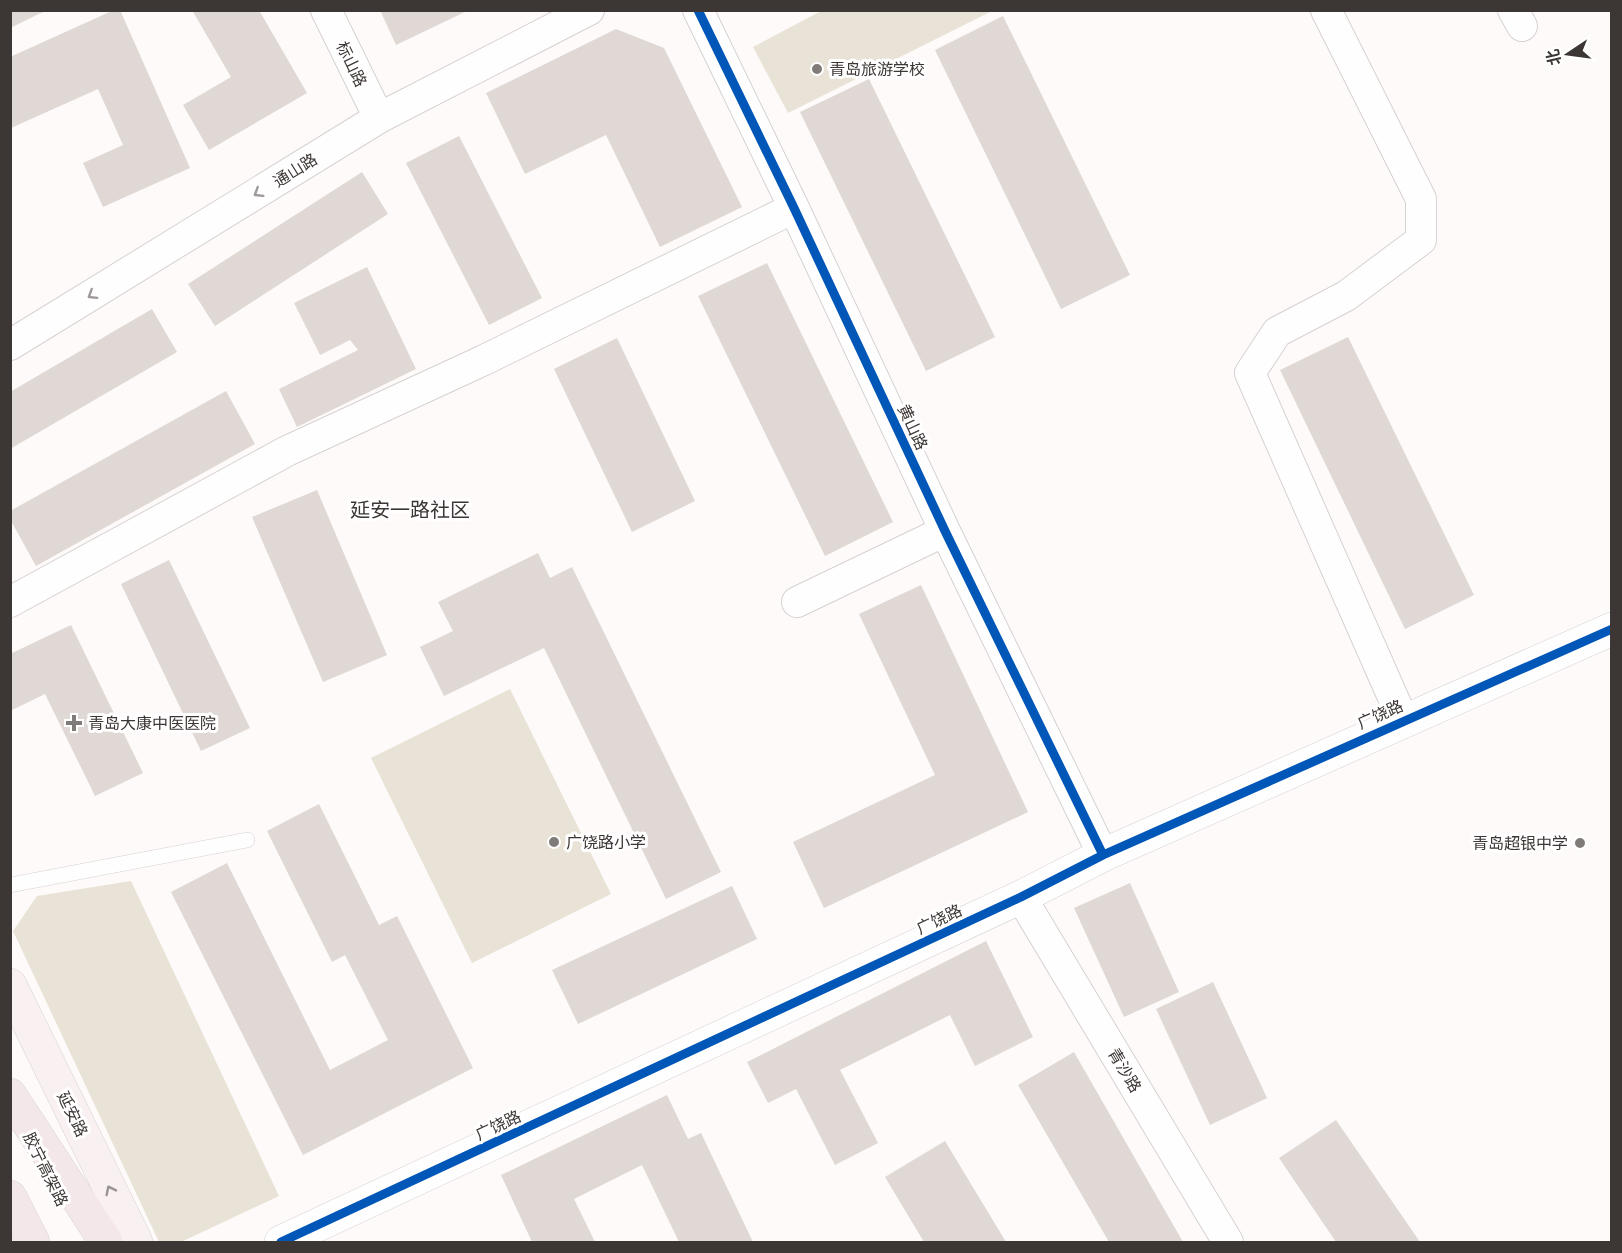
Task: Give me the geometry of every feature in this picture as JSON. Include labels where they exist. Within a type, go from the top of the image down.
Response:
[{"type":"highway","name":"胶宁高架路","points":[[10,1095],[81,1242]]},
{"type":"highway","points":[[10,1095],[106,1242]]},
{"type":"highway","points":[[10,1197],[33,1242]]},
{"type":"main road","name":"延安路","points":[[10,985],[136,1242]]},
{"type":"street","name":"标山路","points":[[326,10],[379,118]]},
{"type":"street","name":"通山路","points":[[10,345],[379,118],[589,10]]},
{"type":"street","name":"黄山路","points":[[698,10],[794,208],[945,531],[1103,855]]},
{"type":"street","points":[[1326,10],[1421,199],[1421,240],[1346,296],[1277,332],[1250,373],[1404,720]]},
{"type":"street","points":[[10,602],[287,451],[482,361],[794,208]]},
{"type":"street","points":[[797,602],[945,531]]},
{"type":"street","name":"广饶路","points":[[281,1242],[1021,897],[1103,855],[1611,629]]},
{"type":"street","name":"青沙路","points":[[1021,897],[1228,1242]]},
{"type":"lane","points":[[10,885],[247,840]]},
{"type":"shaded area","name":"青岛旅游学校","points":[[823,10],[992,11],[788,113],[753,47]]},
{"type":"shaded area","points":[[510,689],[611,894],[472,963],[371,758]]},
{"type":"shaded area","points":[[131,881],[279,1196],[181,1242],[159,1242],[13,931],[37,896]]},
{"type":"building","points":[[10,10],[47,10],[10,28]]},
{"type":"building","points":[[114,10],[120,10],[190,168],[103,207],[83,163],[123,145],[98,89],[11,128],[10,57]]},
{"type":"building","points":[[192,10],[259,10],[307,93],[209,150],[183,105],[231,77]]},
{"type":"building","points":[[380,10],[469,10],[396,45]]},
{"type":"building","points":[[1003,16],[1130,275],[1061,309],[935,50]]},
{"type":"building","points":[[616,29],[664,48],[742,207],[660,247],[606,135],[525,174],[486,93]]},
{"type":"building","points":[[869,79],[995,337],[926,371],[800,112]]},
{"type":"building","points":[[459,136],[542,298],[489,325],[406,163]]},
{"type":"building","points":[[362,172],[388,214],[215,326],[188,284]]},
{"type":"building","points":[[767,263],[893,522],[825,556],[698,296]]},
{"type":"building","points":[[367,267],[416,369],[297,427],[279,389],[358,350],[350,340],[320,355],[294,303]]},
{"type":"building","points":[[152,309],[177,352],[10,449],[10,392]]},
{"type":"building","points":[[1348,337],[1474,595],[1405,629],[1280,370]]},
{"type":"building","points":[[617,338],[695,501],[632,532],[554,369]]},
{"type":"building","points":[[226,391],[255,444],[36,566],[10,519],[10,511]]},
{"type":"building","points":[[317,490],[387,655],[323,682],[252,517]]},
{"type":"building","points":[[538,553],[550,578],[572,567],[721,872],[666,899],[544,648],[444,696],[420,647],[453,631],[438,602]]},
{"type":"building","points":[[169,560],[250,728],[201,751],[121,584]]},
{"type":"building","points":[[921,585],[1028,812],[824,908],[793,842],[935,775],[859,614]]},
{"type":"building","points":[[71,625],[143,773],[95,796],[45,694],[10,711],[10,654]]},
{"type":"building","points":[[319,804],[379,925],[397,916],[473,1068],[303,1155],[171,892],[227,863],[330,1070],[388,1040],[345,955],[332,962],[267,831]]},
{"type":"building","points":[[1130,883],[1179,992],[1124,1017],[1074,908]]},
{"type":"building","points":[[732,886],[757,939],[578,1024],[552,970]]},
{"type":"building","points":[[986,941],[1033,1037],[975,1066],[950,1015],[840,1070],[878,1143],[835,1165],[796,1089],[768,1103],[747,1062]]},
{"type":"building","points":[[1213,982],[1267,1098],[1210,1125],[1156,1009]]},
{"type":"building","points":[[1074,1052],[1183,1242],[1109,1242],[1018,1085]]},
{"type":"building","points":[[667,1095],[688,1139],[701,1133],[753,1242],[679,1242],[642,1165],[574,1199],[595,1242],[532,1242],[501,1175]]},
{"type":"building","points":[[1336,1120],[1420,1242],[1336,1242],[1279,1158]]},
{"type":"building","points":[[945,1141],[1006,1242],[924,1242],[885,1177]]},
{"type":"cycle path","points":[[698,10],[794,208],[945,531],[1103,855]]},
{"type":"cycle path","points":[[281,1242],[1021,897],[1103,855],[1612,629]]},
{"type":"place","name":"青岛旅游学校","points":[[817,69]]},
{"type":"place","name":"青岛大康中医医院","points":[[74,723]]},
{"type":"place","name":"广饶路小学","points":[[554,842]]},
{"type":"place","name":"青岛超银中学","points":[[1580,843]]},
{"type":"district","name":"延安一路社区","points":[[410,510]]}]
